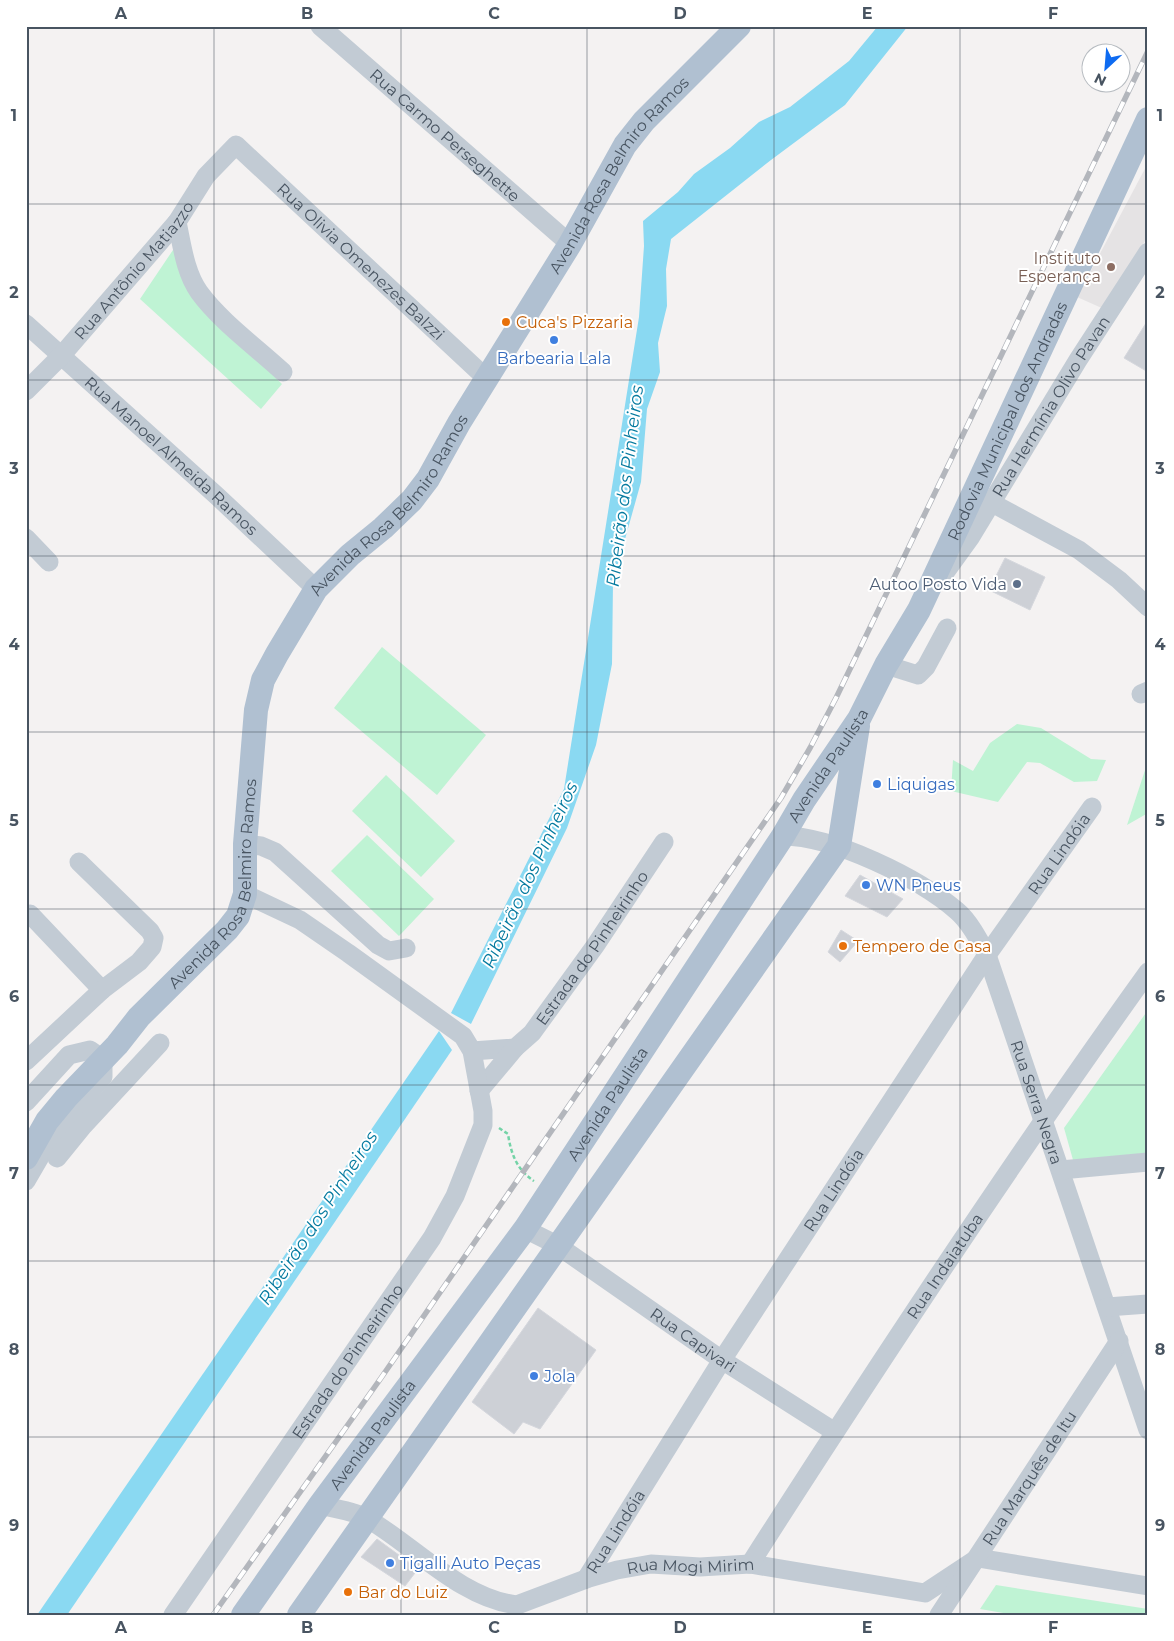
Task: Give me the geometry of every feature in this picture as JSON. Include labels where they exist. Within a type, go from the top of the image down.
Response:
[{"type":"main road","name":"Avenida Rosa Belmiro Ramos","points":[[26,1158],[34,1114],[90,1056],[108,1034],[139,1017],[227,930],[238,916],[245,894],[245,844],[256,710],[263,680],[316,589],[412,500],[428,479],[486,378],[570,244],[625,145],[644,121],[739,26]]},
{"type":"main road","name":"Rodovia Municipal dos Andradas","points":[[859,719],[886,665],[919,610],[1148,119]]},
{"type":"main road","name":"Avenida Paulista","points":[[243,1615],[320,1505],[525,1229],[784,836],[804,800],[859,719]]},
{"type":"main road","name":"Avenida Paulista","points":[[299,1615],[839,846],[859,719]]},
{"type":"main road","points":[[26,1138],[34,1114]]},
{"type":"street","name":"Rua Carmo Perseghette","points":[[320,26],[570,244]]},
{"type":"street","name":"Rua Antônio Matiazzo","points":[[26,391],[61,356],[177,222],[206,176],[236,145]]},
{"type":"street","name":"Rua Olivia Omenezes Balzzi","points":[[236,145],[486,378]]},
{"type":"street","points":[[177,222],[188,270],[199,291],[214,309],[282,372]]},
{"type":"street","name":"Rua Hermínia Olivo Pavan","points":[[919,610],[970,538],[1148,252]]},
{"type":"street","name":"Rua Manoel Almeida Ramos","points":[[26,324],[217,496],[316,589]]},
{"type":"street","points":[[992,503],[1079,550],[1119,580],[1148,607]]},
{"type":"street","points":[[26,538],[49,562]]},
{"type":"street","points":[[886,665],[918,675],[926,666],[947,628]]},
{"type":"street","name":"Rua Lindóia","points":[[586,1579],[722,1360],[986,955],[1092,807]]},
{"type":"street","name":"Rua Serra Negra","points":[[784,836],[798,836],[839,846],[895,871],[934,894],[958,912],[986,955],[1148,1430]]},
{"type":"street","name":"Estrada do Pinheirinho","points":[[479,1091],[515,1048],[532,1033],[589,954],[664,842]]},
{"type":"street","points":[[245,844],[260,846],[275,852],[378,945],[388,951],[406,948]]},
{"type":"street","points":[[26,1061],[102,990],[139,962],[152,947],[154,938],[150,931],[79,862]]},
{"type":"street","points":[[245,894],[300,920],[437,1016],[467,1043],[515,1048]]},
{"type":"street","points":[[30,914],[102,990]]},
{"type":"street","name":"Rua Indaiatuba","points":[[750,1564],[834,1432],[1041,1120],[1148,972]]},
{"type":"street","points":[[57,1158],[83,1126],[160,1043]]},
{"type":"street","name":"Estrada do Pinheirinho","points":[[173,1615],[432,1238],[455,1196],[470,1162],[483,1122],[479,1091],[467,1043]]},
{"type":"street","points":[[26,1181],[44,1150],[69,1115],[103,1077],[90,1056]]},
{"type":"street","points":[[1060,1170],[1148,1162]]},
{"type":"street","name":"Rua Capivari","points":[[525,1229],[557,1245],[722,1360],[834,1432]]},
{"type":"street","points":[[1107,1307],[1148,1304]]},
{"type":"street","name":"Rua Marquês de Itu","points":[[942,1614],[1119,1341]]},
{"type":"street","points":[[320,1505],[366,1517]]},
{"type":"street","name":"Rua Mogi Mirim","points":[[366,1517],[474,1592],[508,1604],[529,1602],[586,1579],[617,1570],[652,1564],[700,1566],[750,1564],[925,1593]]},
{"type":"street","points":[[942,1614],[925,1593],[978,1558],[1148,1586]]},
{"type":"path","points":[[483,1122],[508,1134],[515,1160],[522,1172],[551,1190]]},
{"type":"shaded area","name":"Instituto Esperança","points":[[1148,163],[1148,236],[1104,309],[1077,297]]},
{"type":"green space","points":[[175,247],[191,294],[282,384],[261,409],[140,299]]},
{"type":"green space","points":[[382,647],[486,735],[437,795],[334,708]]},
{"type":"green space","points":[[1017,724],[1041,728],[1091,759],[1106,760],[1097,781],[1074,782],[1040,763],[1027,762],[998,802],[951,791],[953,760],[973,771],[990,743]]},
{"type":"green space","points":[[1148,761],[1148,813],[1127,825]]},
{"type":"green space","points":[[386,775],[455,841],[421,877],[352,811]]},
{"type":"green space","points":[[367,835],[434,899],[399,936],[331,871]]},
{"type":"green space","points":[[1148,1010],[1148,1153],[1073,1160],[1064,1128]]},
{"type":"green space","points":[[996,1585],[1148,1609],[1148,1615],[1015,1615],[980,1609]]},
{"type":"water","name":"Ribeirão dos Pinheiros","points":[[878,26],[908,26],[845,105],[771,160],[671,239],[666,269],[667,306],[658,343],[660,372],[647,409],[641,482],[613,582],[612,664],[596,745],[567,828],[471,1024],[451,1013],[564,789],[639,317],[644,246],[643,221],[678,192],[694,174],[730,148],[759,122],[790,107],[849,61]]},
{"type":"water","name":"Ribeirão dos Pinheiros","points":[[439,1031],[452,1050],[67,1615],[37,1615]]},
{"type":"building","points":[[1148,320],[1148,372],[1124,358]]},
{"type":"building","name":"Autoo Posto Vida","points":[[1005,558],[1045,577],[1030,610],[989,590]]},
{"type":"building","name":"WN Pneus","points":[[860,875],[903,899],[887,917],[845,896]]},
{"type":"building","name":"Tempero de Casa","points":[[841,930],[858,941],[840,962],[828,952]]},
{"type":"building","name":"Jola","points":[[538,1308],[596,1350],[540,1429],[523,1422],[514,1434],[472,1402]]},
{"type":"building","name":"Tigalli Auto Peças","points":[[377,1539],[418,1569],[405,1586],[361,1557]]},
{"type":"railway","points":[[213,1615],[381,1378],[781,798],[836,698],[1148,51]]},
{"type":"place","name":"Instituto Esperança","points":[[1111,267]]},
{"type":"place","name":"Cuca's Pizzaria","points":[[506,322]]},
{"type":"place","name":"Barbearia Lala","points":[[554,340]]},
{"type":"place","name":"Autoo Posto Vida","points":[[1017,584]]},
{"type":"place","name":"Liquigas","points":[[877,784]]},
{"type":"place","name":"WN Pneus","points":[[866,885]]},
{"type":"place","name":"Tempero de Casa","points":[[843,946]]},
{"type":"place","name":"Jola","points":[[534,1376]]},
{"type":"place","name":"Tigalli Auto Peças","points":[[390,1563]]},
{"type":"place","name":"Bar do Luiz","points":[[348,1592]]}]
